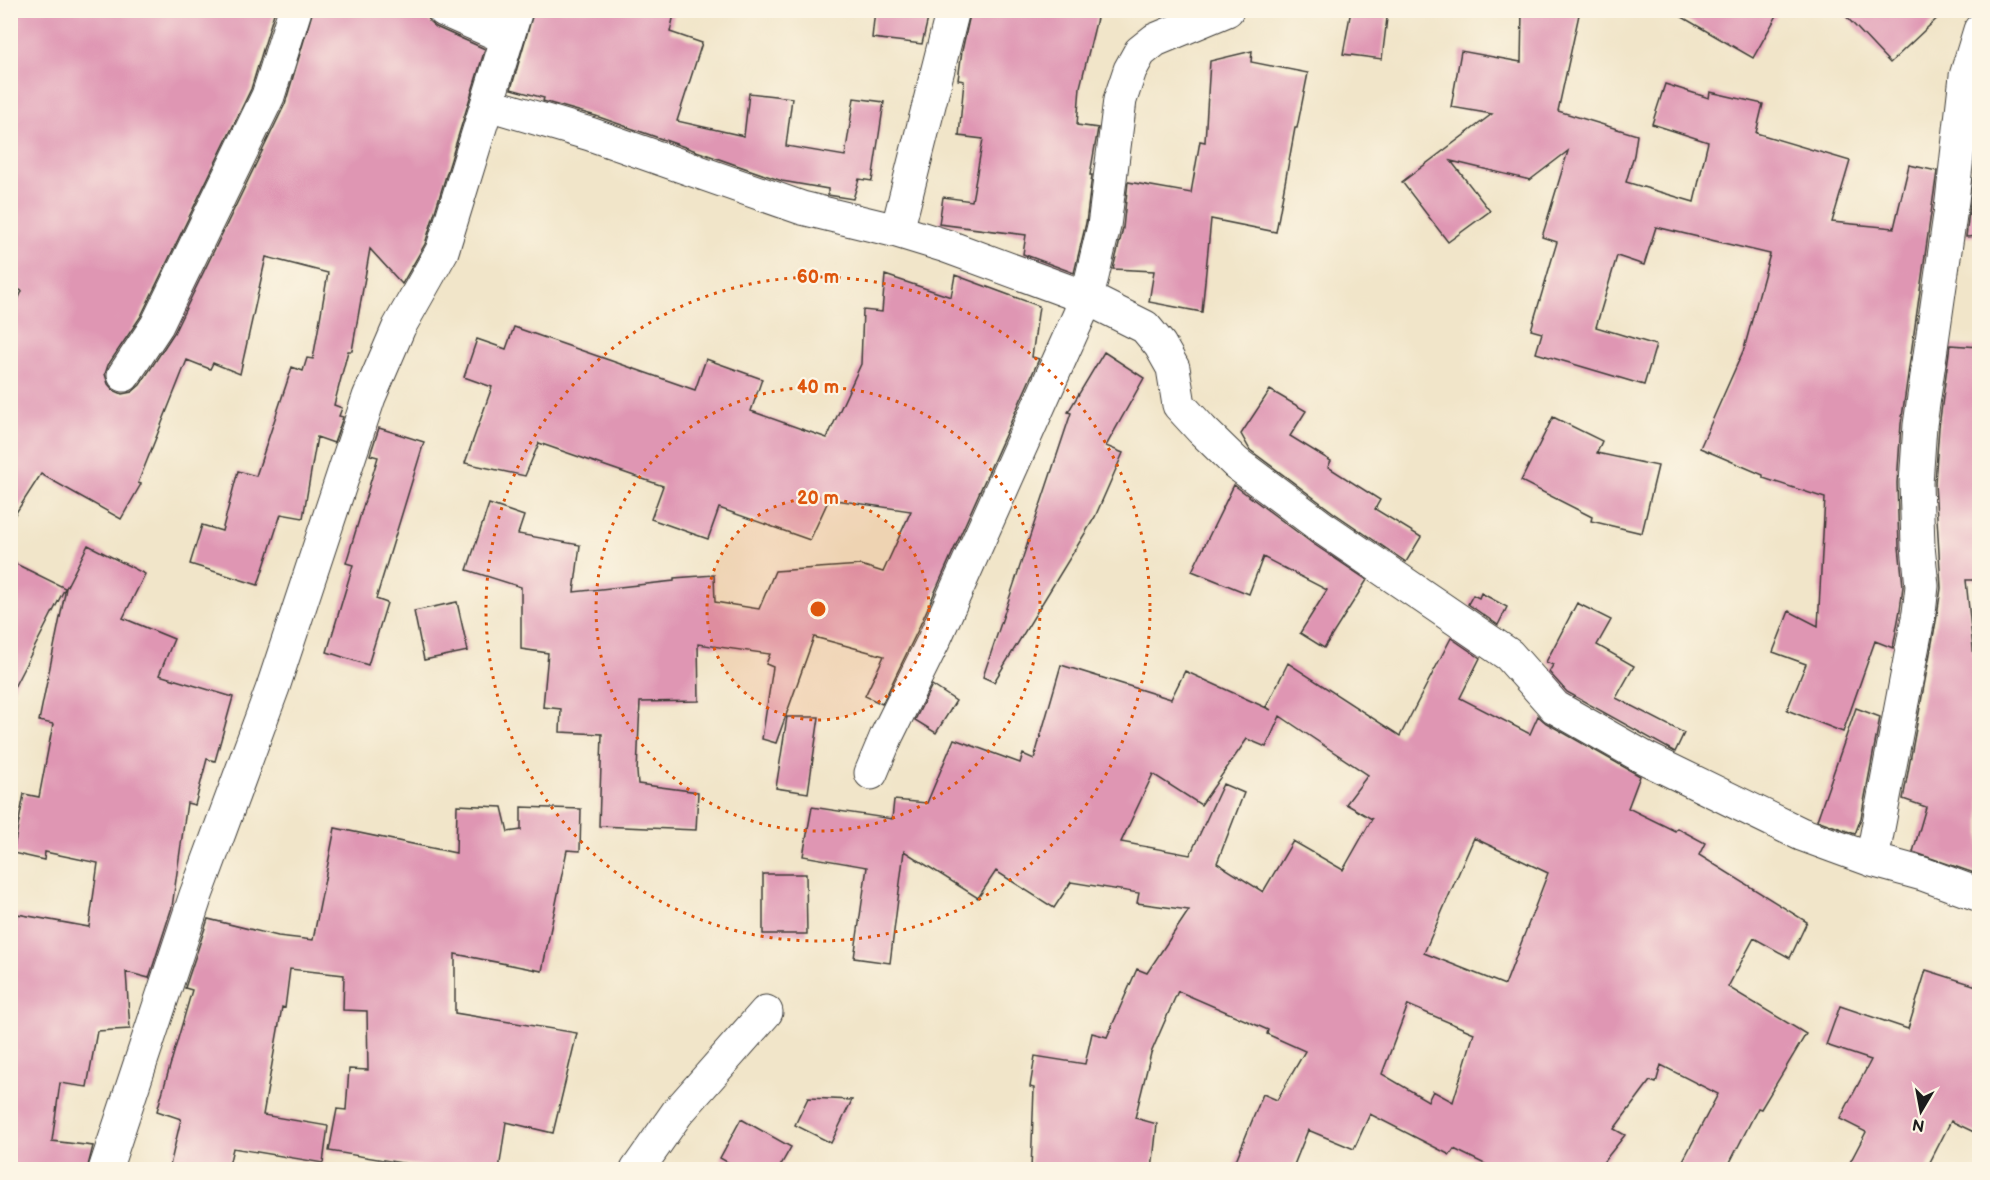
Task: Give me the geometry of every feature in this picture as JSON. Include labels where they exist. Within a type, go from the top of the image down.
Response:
[{"type":"street","points":[[124,375],[157,325],[268,96],[295,10]]},
{"type":"street","points":[[105,1170],[196,895],[273,687],[369,397],[399,327],[442,251],[512,24],[444,10]]},
{"type":"street","points":[[897,231],[953,10]]},
{"type":"street","points":[[871,773],[887,735],[934,640],[1087,298],[1104,226],[1120,100],[1130,70],[1140,52],[1155,40],[1227,10]]},
{"type":"street","points":[[1872,860],[1919,613],[1922,586],[1916,483],[1920,425],[1952,201],[1980,30]]},
{"type":"street","points":[[488,104],[590,134],[802,208],[897,231],[946,246],[1087,298],[1145,327],[1160,345],[1173,368],[1179,405],[1236,463],[1323,528],[1509,655],[1555,707],[1646,758],[1801,834],[1872,860],[1923,874],[1980,894]]},
{"type":"street","points":[[637,1170],[677,1113],[766,1012]]},
{"type":"building","points":[[10,10],[275,10],[251,89],[141,316],[108,365],[105,374],[108,384],[113,390],[122,394],[132,392],[140,385],[174,333],[285,104],[313,10],[426,10],[429,21],[436,27],[485,49],[425,244],[402,284],[370,249],[352,351],[348,351],[334,405],[342,408],[339,416],[343,417],[334,443],[317,437],[303,518],[281,514],[258,585],[190,564],[202,525],[222,531],[238,471],[256,476],[292,367],[303,371],[307,358],[313,359],[328,273],[266,257],[240,374],[213,363],[210,369],[187,360],[138,483],[141,484],[121,519],[41,474],[10,522],[10,318],[22,291],[10,286]]},
{"type":"building","points":[[534,10],[675,10],[670,32],[702,43],[677,121],[744,136],[749,93],[792,98],[786,146],[845,156],[854,98],[884,102],[872,181],[859,179],[853,199],[828,195],[828,189],[782,181],[596,116],[543,101],[544,98],[511,89]]},
{"type":"building","points":[[875,10],[930,10],[922,44],[872,38]]},
{"type":"building","points":[[971,10],[1099,10],[1080,87],[1077,125],[1098,128],[1090,175],[1092,175],[1086,223],[1074,273],[1023,254],[1026,235],[939,224],[943,197],[972,201],[983,139],[959,136],[964,81],[958,80]]},
{"type":"building","points":[[1351,10],[1388,10],[1382,59],[1343,54]]},
{"type":"building","points":[[1522,10],[1580,10],[1558,111],[1637,135],[1626,182],[1694,202],[1708,142],[1652,124],[1665,84],[1709,98],[1710,92],[1763,104],[1756,133],[1850,161],[1832,222],[1894,228],[1909,165],[1937,171],[1901,424],[1897,483],[1903,586],[1900,610],[1893,648],[1875,641],[1843,732],[1787,710],[1806,664],[1773,652],[1789,611],[1818,626],[1825,498],[1763,478],[1763,475],[1700,448],[1744,349],[1770,254],[1656,227],[1644,265],[1617,256],[1596,327],[1656,345],[1644,385],[1536,353],[1542,333],[1531,330],[1557,242],[1542,237],[1568,151],[1530,180],[1451,161],[1490,211],[1448,242],[1402,182],[1492,114],[1451,107],[1461,51],[1521,62]]},
{"type":"building","points":[[1670,10],[1780,10],[1753,58]]},
{"type":"building","points":[[1840,10],[1946,10],[1890,63]]},
{"type":"building","points":[[1252,51],[1251,62],[1308,73],[1297,128],[1295,128],[1276,232],[1211,219],[1202,312],[1149,302],[1154,271],[1113,269],[1123,228],[1128,182],[1191,193],[1200,141],[1205,142],[1210,61]]},
{"type":"building","points":[[1973,179],[1980,181],[1980,236],[1966,237]]},
{"type":"building","points":[[885,275],[951,297],[955,275],[1039,306],[1032,357],[1039,359],[917,632],[882,704],[865,696],[884,656],[814,637],[776,743],[762,739],[773,667],[766,664],[770,654],[698,644],[699,701],[640,702],[637,772],[638,784],[698,792],[696,830],[599,826],[602,734],[560,732],[561,709],[543,707],[548,653],[521,649],[521,587],[467,570],[489,504],[524,516],[518,534],[580,545],[574,592],[674,581],[674,578],[714,575],[715,602],[759,609],[775,571],[861,565],[883,572],[911,511],[829,499],[810,540],[719,508],[708,539],[651,519],[663,486],[539,443],[525,476],[465,463],[492,387],[464,377],[477,339],[506,349],[514,327],[695,390],[706,359],[762,379],[751,411],[827,438],[861,364],[863,310],[882,312]]},
{"type":"building","points":[[1950,345],[1980,347],[1980,580],[1966,580],[1975,667],[1980,669],[1980,875],[1913,852],[1926,807],[1903,799],[1941,588],[1935,483],[1939,427]]},
{"type":"building","points":[[1104,352],[1144,378],[1106,446],[1123,453],[1095,517],[994,682],[983,677],[1071,413],[1068,412]]},
{"type":"building","points":[[1270,390],[1306,411],[1290,436],[1331,461],[1328,467],[1380,500],[1375,509],[1421,537],[1406,562],[1334,513],[1250,450],[1241,434]]},
{"type":"building","points":[[1553,417],[1602,441],[1597,453],[1658,466],[1642,533],[1591,521],[1592,517],[1521,481]]},
{"type":"building","points":[[379,428],[424,442],[376,599],[387,603],[368,665],[327,652],[353,565],[346,563],[378,457],[370,455]]},
{"type":"building","points":[[1234,485],[1312,543],[1367,580],[1324,648],[1300,633],[1327,590],[1263,557],[1249,594],[1192,571]]},
{"type":"building","points":[[88,545],[145,574],[123,618],[174,639],[159,675],[233,697],[215,761],[207,759],[195,805],[187,803],[172,907],[149,978],[126,972],[130,1029],[97,1031],[87,1087],[60,1083],[52,1141],[93,1146],[87,1170],[10,1170],[10,920],[16,921],[17,914],[89,927],[98,863],[45,852],[44,860],[13,853],[24,794],[39,797],[53,724],[39,721],[66,588]]},
{"type":"building","points":[[10,561],[65,588],[10,695]]},
{"type":"building","points":[[1481,593],[1507,607],[1498,625],[1468,604],[1473,595],[1479,598]]},
{"type":"building","points":[[457,602],[468,651],[424,660],[414,611]]},
{"type":"building","points":[[1577,603],[1611,620],[1597,645],[1634,666],[1616,698],[1684,733],[1675,752],[1567,692],[1549,672],[1553,665],[1546,662]]},
{"type":"building","points":[[1451,638],[1480,658],[1460,698],[1530,734],[1538,716],[1546,723],[1640,776],[1628,808],[1675,831],[1677,828],[1705,843],[1699,855],[1807,922],[1790,958],[1754,938],[1728,987],[1806,1034],[1761,1109],[1758,1108],[1726,1170],[1678,1170],[1718,1094],[1661,1065],[1656,1083],[1650,1081],[1614,1129],[1625,1135],[1597,1170],[1497,1170],[1454,1149],[1450,1155],[1370,1114],[1354,1149],[1308,1130],[1292,1170],[1232,1170],[1263,1094],[1277,1100],[1305,1051],[1267,1034],[1268,1030],[1178,991],[1151,1053],[1135,1118],[1157,1124],[1152,1170],[1031,1170],[1034,1088],[1030,1087],[1035,1056],[1085,1064],[1092,1033],[1107,1037],[1137,969],[1147,973],[1189,910],[1137,903],[1139,893],[1071,882],[1054,908],[996,871],[978,898],[904,851],[890,963],[854,958],[867,867],[803,856],[812,807],[892,819],[894,800],[927,803],[954,739],[1020,763],[1023,754],[1034,759],[1061,665],[1171,699],[1185,671],[1271,710],[1266,707],[1288,663],[1400,736]],"holes":[[[1280,716],[1368,775],[1346,804],[1372,819],[1343,870],[1293,841],[1263,892],[1217,863],[1244,793],[1223,784],[1190,855],[1121,842],[1153,774],[1201,805],[1247,739],[1266,747]],[[1474,838],[1548,873],[1505,985],[1424,953]],[[1408,1005],[1474,1033],[1453,1102],[1433,1091],[1428,1101],[1382,1074]]]},
{"type":"building","points":[[932,685],[956,701],[936,733],[915,720]]},
{"type":"building","points":[[1856,708],[1880,717],[1861,818],[1855,834],[1817,820]]},
{"type":"building","points":[[787,717],[819,717],[808,793],[776,788]]},
{"type":"building","points":[[457,805],[502,807],[508,832],[521,830],[521,807],[581,809],[580,851],[567,850],[542,971],[455,954],[455,1013],[577,1033],[553,1133],[506,1122],[499,1170],[444,1170],[329,1151],[337,1109],[346,1110],[349,1069],[368,1070],[367,1011],[343,1010],[344,975],[290,969],[285,1008],[282,1007],[263,1115],[328,1126],[323,1163],[233,1148],[228,1170],[169,1170],[181,1119],[157,1111],[192,990],[185,988],[208,919],[278,936],[313,940],[335,828],[456,853]]},
{"type":"building","points":[[763,874],[806,874],[807,934],[763,934]]},
{"type":"building","points":[[1926,970],[1980,987],[1980,1135],[1951,1121],[1926,1170],[1846,1170],[1866,1132],[1840,1119],[1871,1060],[1826,1045],[1840,1006],[1908,1029]]},
{"type":"building","points":[[808,1098],[852,1100],[831,1143],[795,1125]]},
{"type":"building","points":[[741,1119],[791,1147],[778,1170],[741,1170],[720,1158]]}]
